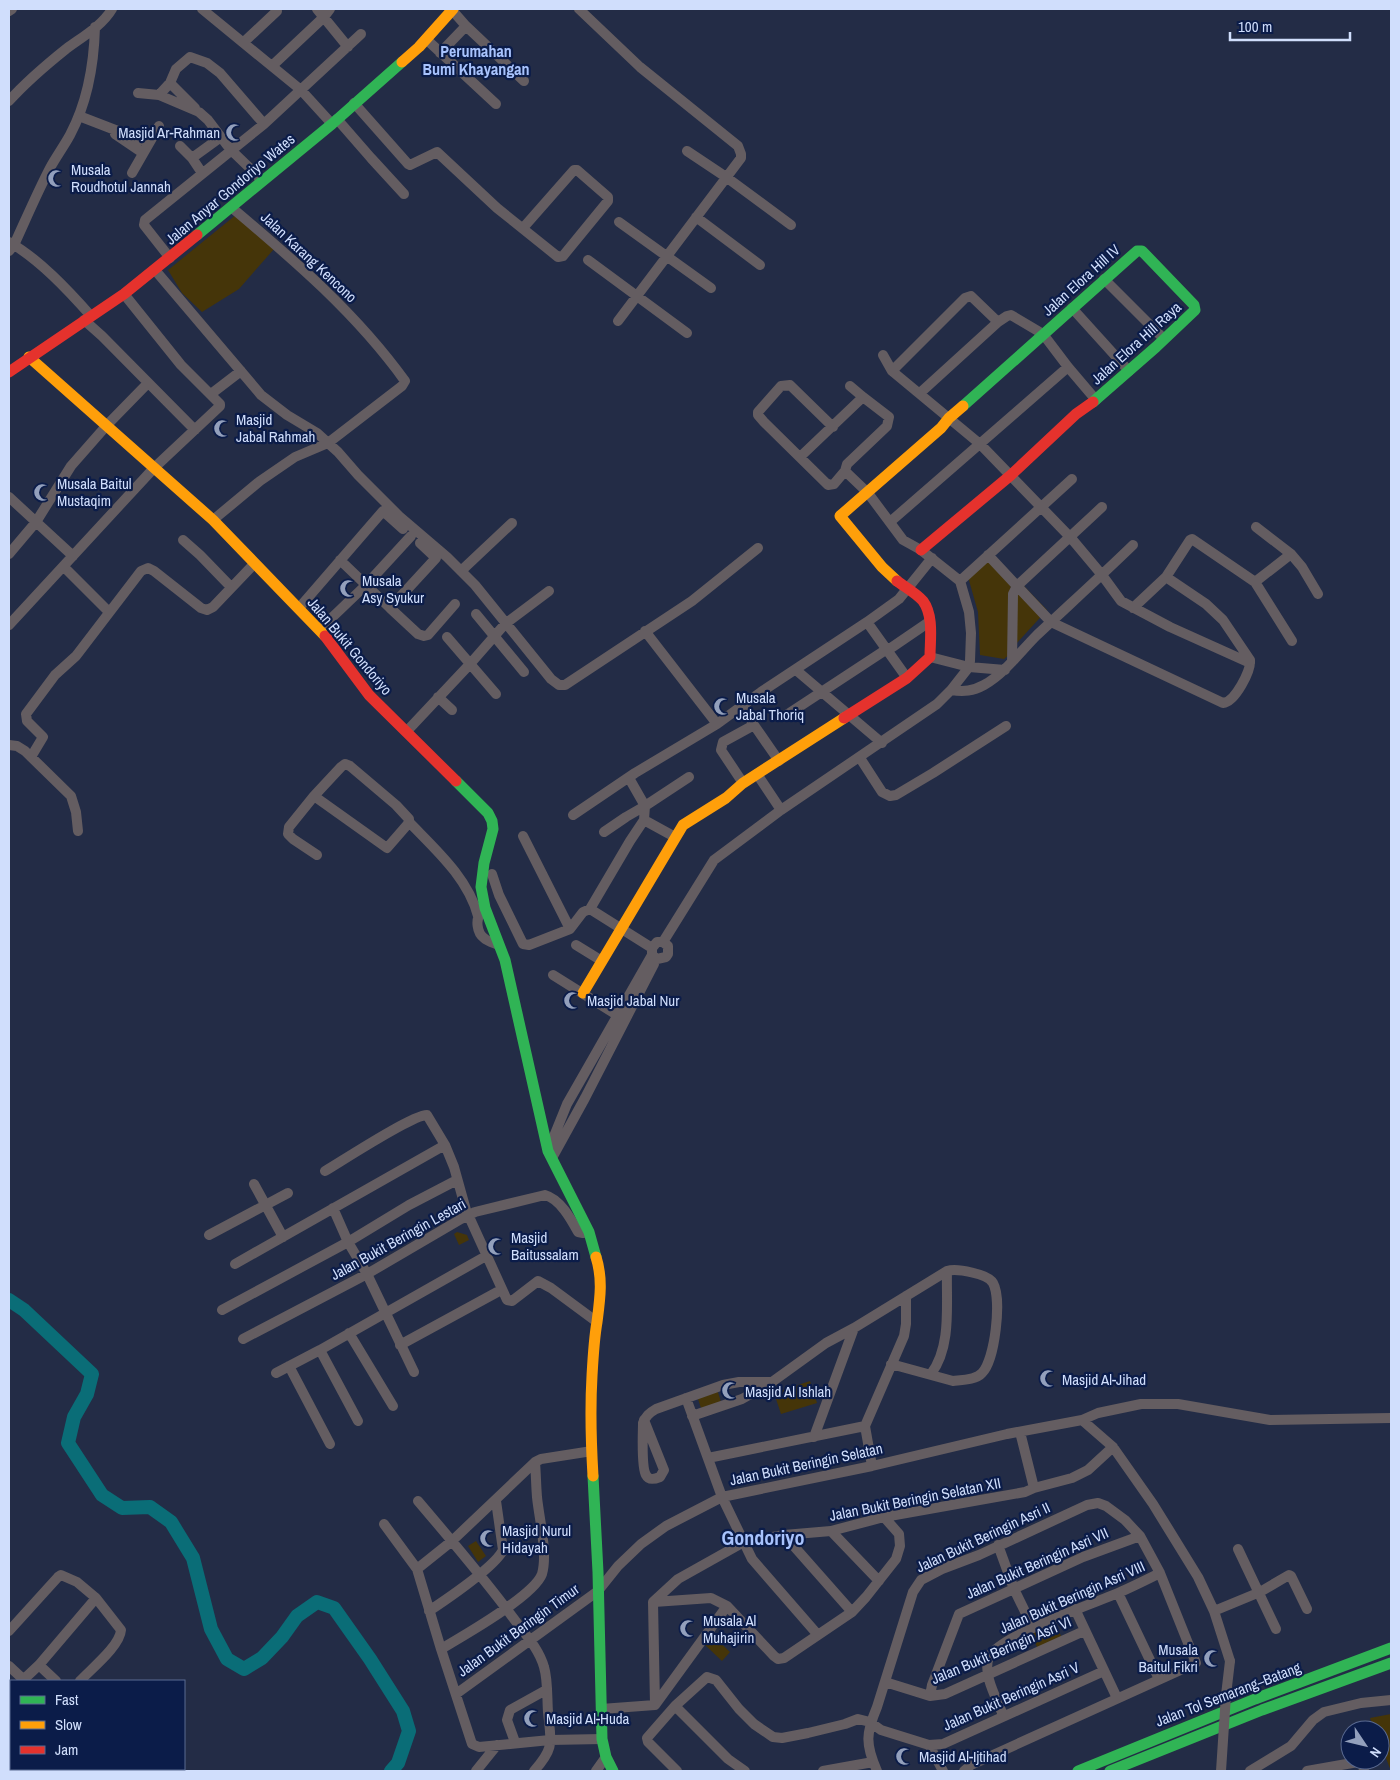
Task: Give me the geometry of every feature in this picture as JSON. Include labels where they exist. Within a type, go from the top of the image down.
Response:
[{"type":"main road","name":"Jalan Anyar Gondoriyo Wates","points":[[9,372],[124,294],[170,258],[335,121],[426,39],[453,9]]},
{"type":"main road","name":"Jalan Elora Hill IV","points":[[908,590],[888,574],[840,516],[941,428],[949,418],[1137,251],[1140,250],[1196,308]]},
{"type":"main road","name":"Jalan Elora Hill Raya","points":[[921,550],[1011,475],[1076,414],[1096,400],[1129,371],[1196,308]]},
{"type":"main road","name":"Jalan Bukit Gondoriyo","points":[[29,357],[214,520],[254,564],[320,630],[369,695],[407,730],[488,812],[492,821],[493,829],[482,875],[482,912],[500,945],[505,960],[550,1155],[590,1232],[600,1270],[602,1301],[592,1375],[590,1425],[598,1591],[602,1739],[606,1757],[613,1771]]},
{"type":"main road","points":[[583,993],[684,824],[726,798],[743,783],[907,678],[930,657],[927,611],[920,597],[908,590]]},
{"type":"main road","name":"Jalan Tol Semarang–Batang","points":[[1078,1771],[1255,1699],[1391,1648]]},
{"type":"main road","name":"Jalan Tol Semarang–Batang","points":[[1110,1771],[1262,1710],[1391,1662]]},
{"type":"street","points":[[9,101],[23,85],[95,28],[112,9]]},
{"type":"street","points":[[202,9],[273,66],[335,121],[404,194]]},
{"type":"street","points":[[317,9],[327,13],[348,47]]},
{"type":"street","points":[[453,9],[466,26],[524,81]]},
{"type":"street","points":[[579,9],[640,67],[738,146],[741,154],[741,158],[618,321]]},
{"type":"street","points":[[244,42],[277,11]]},
{"type":"street","points":[[273,66],[327,13]]},
{"type":"street","points":[[440,53],[466,26]]},
{"type":"street","points":[[95,28],[95,49],[90,77],[79,116],[10,246],[23,250],[72,295],[102,336],[194,430]]},
{"type":"street","points":[[170,258],[144,225],[145,220],[230,149],[264,124],[361,34]]},
{"type":"street","points":[[426,39],[496,104]]},
{"type":"street","points":[[159,95],[170,83],[176,69],[190,57],[207,63],[220,73],[264,124]]},
{"type":"street","points":[[170,83],[208,120],[230,149],[258,176],[261,182]]},
{"type":"street","points":[[138,93],[159,95],[199,112]]},
{"type":"street","points":[[354,103],[408,164],[410,165],[437,152],[497,208],[558,257],[561,257],[608,201],[608,197],[577,170],[574,170],[523,228]]},
{"type":"street","points":[[79,116],[149,143]]},
{"type":"street","points":[[98,123],[144,153]]},
{"type":"street","points":[[132,173],[159,126]]},
{"type":"street","points":[[192,158],[221,137]]},
{"type":"street","points":[[180,146],[192,158],[202,173]]},
{"type":"street","points":[[687,150],[791,225]]},
{"type":"street","name":"Jalan Karang Kencono","points":[[231,206],[298,263],[333,296],[405,381],[402,386],[328,443]]},
{"type":"street","points":[[696,217],[760,265]]},
{"type":"street","points":[[618,222],[711,288]]},
{"type":"street","points":[[588,260],[638,295],[687,333]]},
{"type":"street","points":[[155,270],[261,395],[287,415],[317,433],[399,516],[447,557],[475,585],[551,679],[559,685],[566,685],[692,600],[758,548]]},
{"type":"street","points":[[1104,279],[1164,339]]},
{"type":"street","points":[[9,625],[154,468],[220,406],[211,394],[181,365],[124,294]]},
{"type":"street","points":[[892,372],[968,296],[972,296],[998,322]]},
{"type":"street","points":[[1072,308],[1129,371]]},
{"type":"street","points":[[920,393],[998,322],[1011,315],[1043,334],[1096,400]]},
{"type":"street","points":[[883,355],[892,372],[980,444],[1042,506],[1102,575],[1121,602],[1250,664]]},
{"type":"street","points":[[890,522],[1068,367]]},
{"type":"street","points":[[211,394],[241,371]]},
{"type":"street","points":[[9,554],[36,522],[71,466],[148,383]]},
{"type":"street","points":[[832,427],[790,385],[781,386],[758,412],[758,415],[828,485],[834,484],[845,471],[848,464],[887,426],[890,420],[889,417],[850,386]]},
{"type":"street","points":[[800,457],[863,397]]},
{"type":"street","points":[[214,520],[260,481],[295,457],[328,443]]},
{"type":"street","points":[[663,942],[714,860],[781,810],[937,704],[969,667],[970,619],[960,581],[921,550],[903,540],[868,493],[845,471]]},
{"type":"street","points":[[960,581],[1072,479]]},
{"type":"street","points":[[9,497],[73,556]]},
{"type":"street","points":[[1008,666],[1013,594],[1017,586],[1071,538],[1102,507]]},
{"type":"street","points":[[299,608],[383,511],[436,558],[390,608]]},
{"type":"street","points":[[461,571],[512,523]]},
{"type":"street","points":[[1256,527],[1291,554],[1302,567],[1318,594]]},
{"type":"street","points":[[320,630],[366,585],[411,536]]},
{"type":"street","points":[[1133,608],[1166,577],[1192,539],[1255,582],[1292,641]]},
{"type":"street","points":[[183,540],[231,587]]},
{"type":"street","points":[[951,690],[963,692],[986,685],[1008,666],[1132,545]]},
{"type":"street","points":[[988,554],[1051,622],[1223,703],[1230,702],[1250,664],[1250,660],[1223,620],[1206,604],[1166,577]]},
{"type":"street","points":[[1255,582],[1291,554]]},
{"type":"street","points":[[573,815],[635,773],[717,724],[867,622],[899,599],[932,558]]},
{"type":"street","points":[[340,560],[418,634],[428,635],[455,604]]},
{"type":"street","points":[[32,757],[42,736],[27,720],[26,714],[55,675],[76,656],[141,572],[148,568],[154,570],[201,608],[207,610],[213,607],[254,564]]},
{"type":"street","points":[[64,567],[109,612]]},
{"type":"street","points":[[407,730],[495,638],[505,624],[550,591]]},
{"type":"street","points":[[476,614],[524,672]]},
{"type":"street","points":[[867,622],[907,678]]},
{"type":"street","points":[[785,716],[928,622]]},
{"type":"street","points":[[645,631],[717,724]]},
{"type":"street","points":[[447,637],[496,694]]},
{"type":"street","points":[[930,657],[969,667],[1008,666]]},
{"type":"street","points":[[796,670],[882,743]]},
{"type":"street","points":[[438,698],[452,710]]},
{"type":"street","points":[[743,705],[754,725],[779,761]]},
{"type":"street","points":[[743,783],[721,750],[721,746],[723,742],[754,725]]},
{"type":"street","points":[[860,758],[882,792],[890,796],[896,795],[1006,726]]},
{"type":"street","points":[[9,745],[17,746],[32,757],[71,796],[76,812],[78,831]]},
{"type":"street","points":[[317,854],[293,839],[288,834],[289,827],[314,796],[345,764],[350,766],[396,805],[409,819],[409,822],[458,876],[482,912]]},
{"type":"street","points":[[757,774],[781,810]]},
{"type":"street","points":[[604,832],[689,777]]},
{"type":"street","points":[[492,874],[500,896],[523,944],[529,946],[570,929],[583,912],[590,909],[644,820],[645,806],[629,778]]},
{"type":"street","points":[[314,796],[387,848],[409,822]]},
{"type":"street","points":[[644,820],[675,837]]},
{"type":"street","points":[[523,836],[570,929]]},
{"type":"street","points":[[550,1155],[585,1098],[654,954],[657,942],[663,942],[668,946],[668,954],[662,959],[654,954],[621,928],[590,909]]},
{"type":"street","points":[[576,945],[602,961]]},
{"type":"street","points":[[550,1155],[568,1104],[617,1015],[654,954]]},
{"type":"street","points":[[553,975],[617,1015]]},
{"type":"street","points":[[325,1171],[420,1116],[427,1115],[445,1145],[468,1215],[507,1300],[512,1301],[538,1281],[551,1288],[598,1322]]},
{"type":"street","points":[[235,1264],[445,1145]]},
{"type":"street","points":[[222,1310],[457,1180]]},
{"type":"street","points":[[254,1184],[283,1236]]},
{"type":"street","points":[[209,1235],[288,1193]]},
{"type":"street","name":"Jalan Bukit Beringin Lestari","points":[[243,1339],[367,1274],[468,1215],[545,1195],[550,1196],[558,1203],[578,1232],[583,1234],[590,1232]]},
{"type":"street","points":[[332,1208],[348,1242],[367,1274],[414,1372]]},
{"type":"street","points":[[276,1373],[486,1256]]},
{"type":"street","points":[[692,1416],[735,1403],[772,1382],[826,1344],[947,1271],[958,1269],[990,1279],[994,1284],[996,1292],[997,1320],[993,1349],[982,1374],[953,1381],[891,1364]]},
{"type":"street","points":[[931,1374],[938,1364],[943,1346],[946,1324],[947,1271]]},
{"type":"street","points":[[400,1344],[501,1290]]},
{"type":"street","points":[[872,1466],[865,1426],[904,1336],[906,1296]]},
{"type":"street","points":[[814,1437],[854,1328]]},
{"type":"street","points":[[349,1333],[393,1406]]},
{"type":"street","points":[[320,1350],[358,1421]]},
{"type":"street","points":[[289,1366],[330,1444]]},
{"type":"street","points":[[644,1420],[664,1470],[657,1479],[651,1479],[646,1475],[644,1462],[644,1420],[648,1414],[656,1409],[728,1384],[772,1382]]},
{"type":"street","points":[[686,1398],[722,1497],[752,1559],[818,1635]]},
{"type":"street","name":"Jalan Bukit Beringin Selatan","points":[[598,1591],[618,1566],[641,1544],[666,1526],[722,1497],[1082,1420],[1098,1413],[1141,1404],[1178,1404],[1270,1420],[1391,1418]]},
{"type":"street","points":[[1082,1420],[1113,1447],[1153,1504],[1198,1577],[1214,1611],[1230,1661],[1221,1771]]},
{"type":"street","points":[[708,1458],[865,1426]]},
{"type":"street","points":[[1020,1432],[1034,1488]]},
{"type":"street","name":"Jalan Bukit Beringin Selatan XII","points":[[653,1602],[678,1579],[744,1542],[784,1535],[831,1531],[884,1517],[1025,1492],[1072,1478],[1088,1470],[1113,1447]]},
{"type":"street","points":[[417,1569],[452,1541],[536,1462],[541,1459],[592,1451]]},
{"type":"street","points":[[441,1649],[506,1608],[537,1582],[542,1572],[544,1552],[537,1494],[536,1462]]},
{"type":"street","points":[[418,1501],[480,1574],[506,1608],[530,1640],[544,1666],[550,1740],[549,1752],[534,1771]]},
{"type":"street","points":[[429,1611],[480,1574],[500,1556],[503,1550],[496,1501]]},
{"type":"street","name":"Jalan Bukit Beringin Asri II","points":[[875,1766],[868,1740],[870,1722],[917,1583],[942,1569],[1098,1502],[1125,1520],[1140,1536]]},
{"type":"street","points":[[654,1705],[653,1602],[711,1598],[727,1606],[774,1656],[778,1659],[784,1658],[852,1612],[866,1598],[896,1559],[900,1546],[899,1534],[884,1517]]},
{"type":"street","points":[[384,1524],[417,1569],[472,1744],[476,1746],[550,1740],[602,1739]]},
{"type":"street","points":[[831,1531],[878,1581]]},
{"type":"street","points":[[784,1535],[852,1612]]},
{"type":"street","points":[[964,1771],[971,1765],[1195,1664],[1196,1660],[1160,1573],[1140,1536]]},
{"type":"street","name":"Jalan Bukit Beringin Asri VII","points":[[930,1696],[932,1685],[959,1614],[1083,1558],[1140,1536]]},
{"type":"street","points":[[998,1545],[1014,1589],[1032,1628]]},
{"type":"street","points":[[1238,1549],[1276,1628]]},
{"type":"street","name":"Jalan Bukit Beringin Asri VIII","points":[[988,1674],[989,1656],[1000,1646],[1032,1628],[1118,1593],[1160,1573]]},
{"type":"street","points":[[9,1631],[58,1577],[61,1575],[77,1582],[96,1598],[122,1630],[112,1649],[81,1680]]},
{"type":"street","points":[[1214,1611],[1260,1592],[1290,1575],[1307,1609]]},
{"type":"street","name":"Jalan Bukit Beringin Timur","points":[[456,1694],[598,1591]]},
{"type":"street","points":[[1118,1593],[1159,1679]]},
{"type":"street","points":[[21,1680],[40,1665],[96,1598]]},
{"type":"street","points":[[654,1705],[727,1606]]},
{"type":"street","points":[[1075,1609],[1117,1698]]},
{"type":"street","name":"Jalan Bukit Beringin Asri VI","points":[[930,1696],[944,1694],[1084,1631]]},
{"type":"street","points":[[40,1665],[55,1680]]},
{"type":"street","points":[[9,1666],[19,1680]]},
{"type":"street","name":"Jalan Bukit Beringin Asri V","points":[[870,1722],[881,1730],[929,1745],[942,1744],[1104,1671]]},
{"type":"street","points":[[988,1674],[1003,1715]]},
{"type":"street","points":[[677,1771],[648,1742],[648,1735],[707,1677],[716,1680],[738,1709],[773,1738],[808,1733],[858,1719],[870,1722]]},
{"type":"street","points":[[885,1682],[930,1696]]},
{"type":"street","points":[[516,1742],[507,1720],[510,1710],[546,1690]]},
{"type":"street","points":[[1250,1771],[1267,1766],[1291,1746],[1313,1720],[1324,1712],[1361,1703],[1391,1700]]},
{"type":"street","points":[[601,1708],[654,1705]]},
{"type":"street","points":[[676,1706],[728,1759],[745,1771]]},
{"type":"street","points":[[476,1771],[497,1745]]},
{"type":"street","name":"Jalan Bukit Beringin Asri V","points":[[929,1745],[943,1771]]},
{"type":"street","points":[[596,1771],[606,1757]]},
{"type":"street","points":[[1307,1771],[1358,1762],[1363,1765],[1364,1771]]},
{"type":"street","points":[[823,1771],[875,1766]]},
{"type":"shaded area","points":[[237,214],[274,249],[239,289],[202,312],[182,293],[168,270]]},
{"type":"shaded area","points":[[991,554],[1011,575],[1009,655],[1004,659],[980,655],[978,612],[968,577]]},
{"type":"shaded area","points":[[1023,585],[1047,610],[1016,644],[1017,591]]},
{"type":"shaded area","points":[[457,1232],[467,1235],[469,1240],[459,1245],[454,1234]]},
{"type":"shaded area","points":[[810,1381],[817,1403],[781,1414],[774,1393]]},
{"type":"shaded area","points":[[717,1389],[721,1402],[701,1408],[697,1396]]},
{"type":"shaded area","points":[[476,1541],[486,1556],[478,1562],[468,1546]]},
{"type":"shaded area","points":[[1055,1623],[1062,1638],[1038,1649],[1031,1634]]},
{"type":"shaded area","points":[[712,1635],[730,1652],[722,1661],[704,1644]]},
{"type":"shaded area","points":[[1391,1714],[1391,1771],[1390,1720],[1371,1720],[1370,1718]]},
{"type":"waterway","points":[[9,1300],[24,1310],[92,1374],[87,1394],[74,1417],[68,1443],[102,1495],[122,1508],[150,1507],[171,1522],[193,1558],[211,1629],[227,1659],[244,1669],[262,1658],[282,1637],[297,1616],[317,1602],[334,1608],[370,1659],[403,1711],[409,1731],[398,1763],[391,1771]]},
{"type":"traffic: fast","points":[[197,235],[332,124],[402,62]]},
{"type":"traffic: fast","points":[[963,406],[1137,251],[1142,251],[1194,305],[1195,310],[1093,402]]},
{"type":"traffic: fast","points":[[456,781],[488,813],[492,821],[493,829],[484,863],[481,887],[485,908],[505,960],[548,1151],[589,1232],[596,1257]]},
{"type":"traffic: fast","points":[[593,1476],[598,1572],[602,1739],[606,1757],[613,1771]]},
{"type":"traffic: fast","points":[[1078,1771],[1255,1699],[1391,1648]]},
{"type":"traffic: fast","points":[[1110,1771],[1262,1710],[1391,1663]]},
{"type":"traffic: slow","points":[[402,62],[419,47],[453,9]]},
{"type":"traffic: slow","points":[[29,357],[213,520],[325,636]]},
{"type":"traffic: slow","points":[[897,581],[882,567],[840,516],[941,428],[963,406]]},
{"type":"traffic: slow","points":[[583,993],[683,825],[726,798],[743,783],[844,718]]},
{"type":"traffic: slow","points":[[593,1476],[591,1388],[600,1289],[600,1273],[596,1257]]},
{"type":"traffic: jam","points":[[9,372],[124,294],[197,235]]},
{"type":"traffic: jam","points":[[921,550],[1011,475],[1076,414],[1093,402]]},
{"type":"traffic: jam","points":[[844,718],[907,678],[930,657],[931,628],[926,607],[917,595],[897,581]]},
{"type":"traffic: jam","points":[[325,636],[369,695],[456,781]]},
{"type":"place","name":"Masjid Ar-Rahman","points":[[234,132]]},
{"type":"place","name":"Musala Roudhotul Jannah","points":[[57,178]]},
{"type":"place","name":"Masjid Jabal Rahmah","points":[[222,428]]},
{"type":"place","name":"Musala Baitul Mustaqim","points":[[43,492]]},
{"type":"place","name":"Musala Asy Syukur","points":[[348,589]]},
{"type":"place","name":"Musala Jabal Thoriq","points":[[722,706]]},
{"type":"place","name":"Masjid Jabal Nur","points":[[573,1000]]},
{"type":"place","name":"Masjid Baitussalam","points":[[497,1246]]},
{"type":"place","name":"Masjid Al-Jihad","points":[[1048,1379]]},
{"type":"place","name":"Masjid Al Ishlah","points":[[731,1391]]},
{"type":"place","name":"Masjid Nurul Hidayah","points":[[488,1539]]},
{"type":"place","name":"Musala Al Muhajirin","points":[[689,1629]]},
{"type":"place","name":"Musala Baitul Fikri","points":[[1212,1658]]},
{"type":"place","name":"Masjid Al-Huda","points":[[532,1718]]},
{"type":"place","name":"Masjid Al-Ijtihad","points":[[905,1756]]},
{"type":"district","name":"Perumahan Bumi Khayangan","points":[[476,60]]},
{"type":"district","name":"Gondoriyo","points":[[763,1537]]}]
